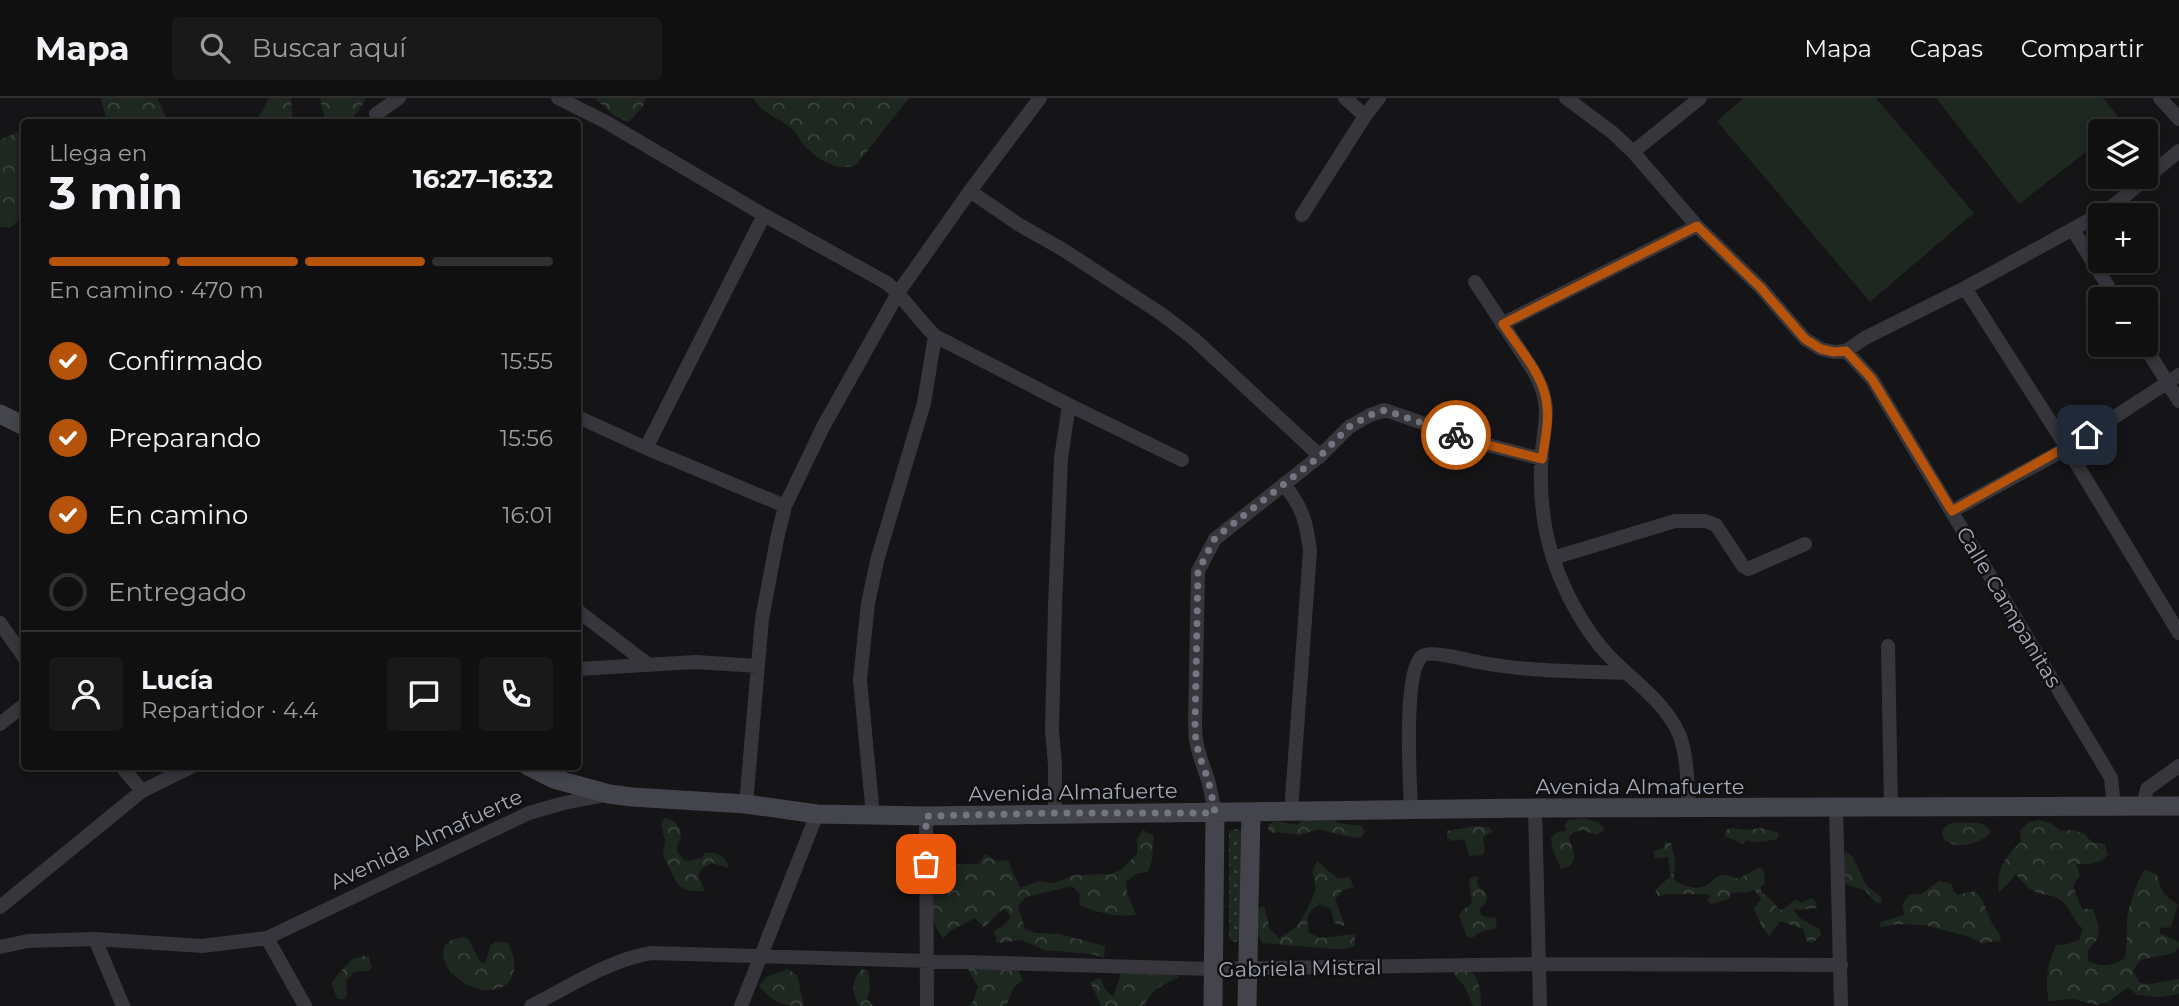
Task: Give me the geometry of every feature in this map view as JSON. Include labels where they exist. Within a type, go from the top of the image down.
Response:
[{"type":"street","points":[[376,114],[399,98]]},
{"type":"street","points":[[558,98],[606,122],[764,215],[887,283],[935,336],[1182,460]]},
{"type":"street","points":[[746,804],[766,595],[785,506],[823,426],[898,293],[1040,98]]},
{"type":"street","points":[[1345,98],[1365,116]]},
{"type":"street","points":[[1302,215],[1379,98]]},
{"type":"street","points":[[1566,98],[1613,133],[1633,152],[1697,226],[1761,288],[1805,339],[1821,349],[1834,352],[1846,351],[1865,338],[2073,230],[2114,205],[2179,150]]},
{"type":"street","points":[[1633,152],[1700,98]]},
{"type":"street","points":[[2160,98],[2179,119]]},
{"type":"street","points":[[970,191],[1163,315],[1194,339],[1320,456]]},
{"type":"street","points":[[646,448],[764,215]]},
{"type":"street","points":[[1503,324],[1697,226]]},
{"type":"street","points":[[2073,230],[2109,287]]},
{"type":"street","points":[[1475,282],[1533,370],[1547,400],[1542,498],[1547,535],[1566,590],[1581,618],[1606,653],[1660,706],[1679,735],[1685,759],[1689,808]]},
{"type":"street","points":[[1965,288],[2067,448],[2179,633]]},
{"type":"street","points":[[873,815],[860,680],[867,614],[878,557],[924,403],[935,336]]},
{"type":"street","name":"Calle Campanitas","points":[[1846,351],[1872,379],[2111,778],[2114,807]]},
{"type":"street","points":[[2154,357],[2173,379],[2179,401]]},
{"type":"street","points":[[1952,511],[2067,448],[2173,379]]},
{"type":"street","points":[[1055,813],[1052,730],[1055,606],[1061,458],[1069,405]]},
{"type":"street","points":[[1213,1006],[1215,813],[1208,780],[1195,742],[1198,571],[1215,538],[1320,456],[1349,427],[1385,410],[1480,443],[1542,459]]},
{"type":"street","points":[[0,414],[21,424]]},
{"type":"street","points":[[581,418],[785,506]]},
{"type":"street","points":[[1284,484],[1300,505],[1307,526],[1310,551],[1291,812]]},
{"type":"street","points":[[1553,558],[1675,521],[1706,521],[1716,525],[1742,566],[1748,569],[1805,544]]},
{"type":"street","points":[[581,613],[649,665]]},
{"type":"street","points":[[0,623],[21,653]]},
{"type":"street","points":[[1888,646],[1891,807]]},
{"type":"street","points":[[1411,810],[1408,729],[1415,667],[1420,657],[1440,654],[1492,665],[1537,670],[1627,673]]},
{"type":"street","points":[[581,669],[696,662],[758,666]]},
{"type":"street","points":[[0,724],[21,707]]},
{"type":"street","points":[[2143,806],[2147,789],[2179,766]]},
{"type":"street","points":[[124,770],[142,791]]},
{"type":"street","points":[[0,907],[142,791],[184,770]]},
{"type":"street","points":[[554,773],[609,794]]},
{"type":"street","name":"Avenida Almafuerte","points":[[0,947],[28,941],[95,939],[202,946],[267,939],[530,813],[609,794],[746,804],[817,814],[926,816],[1535,808],[2179,806]]},
{"type":"street","points":[[1535,808],[1540,1006]]},
{"type":"street","points":[[1836,808],[1841,1006]]},
{"type":"street","points":[[1247,1006],[1251,812]]},
{"type":"street","points":[[741,1006],[817,814]]},
{"type":"street","points":[[926,816],[927,1006]]},
{"type":"street","points":[[95,939],[122,1006]]},
{"type":"street","points":[[267,939],[305,1006]]},
{"type":"street","name":"Gabriela Mistral","points":[[531,1006],[634,956],[651,953],[1213,969],[1538,964],[1841,965]]},
{"type":"green space","points":[[101,98],[157,98],[167,119],[106,119]]},
{"type":"green space","points":[[269,98],[291,98],[293,119],[258,119]]},
{"type":"green space","points":[[320,98],[366,98],[351,118],[325,119]]},
{"type":"green space","points":[[595,98],[646,98],[643,106],[629,122],[613,115]]},
{"type":"green space","points":[[753,98],[909,98],[856,165],[841,167],[815,155],[793,130],[766,112]]},
{"type":"green space","points":[[1744,98],[1876,98],[1974,213],[1870,302],[1717,121]]},
{"type":"green space","points":[[1936,98],[2103,98],[2120,119],[2088,119],[2088,150],[2019,204]]},
{"type":"green space","points":[[21,130],[21,218],[10,228],[0,227],[0,140]]},
{"type":"green space","points":[[1327,808],[1337,823],[1362,826],[1365,832],[1361,837],[1354,838],[1318,829],[1301,835],[1273,833],[1268,830],[1269,824],[1275,821],[1297,825]]},
{"type":"green space","points":[[664,818],[673,821],[681,832],[677,851],[685,861],[702,858],[705,853],[717,854],[726,860],[729,868],[712,863],[701,869],[698,875],[705,891],[690,891],[679,886],[676,881],[663,854],[665,841],[661,824]]},
{"type":"green space","points":[[1584,818],[1596,822],[1604,827],[1604,830],[1596,835],[1582,830],[1573,833],[1569,838],[1575,858],[1570,866],[1561,869],[1552,848],[1551,838],[1557,832],[1566,831],[1568,820]]},
{"type":"green space","points":[[2039,820],[2050,823],[2061,831],[2083,833],[2092,842],[2105,844],[2108,855],[2104,858],[2094,863],[2076,864],[2080,875],[2073,886],[2082,909],[2093,909],[2098,927],[2098,937],[2087,951],[2089,962],[2107,965],[2124,959],[2128,913],[2135,890],[2145,869],[2157,875],[2169,899],[2178,904],[2171,927],[2160,928],[2160,933],[2179,942],[2179,946],[2174,953],[2140,960],[2133,971],[2140,983],[2151,984],[2179,979],[2179,994],[2161,997],[2137,995],[2128,987],[2108,1002],[2097,1005],[2073,999],[2049,1001],[2048,973],[2056,945],[2079,940],[2083,929],[2060,900],[2034,891],[2016,874],[1999,892],[1998,884],[2002,864],[2021,842],[2020,831],[2028,822]]},
{"type":"green space","points":[[1949,824],[1981,824],[1991,833],[1970,844],[1954,845],[1945,841],[1943,831]]},
{"type":"green space","points":[[1476,826],[1488,827],[1493,831],[1483,837],[1483,855],[1469,856],[1465,839],[1452,841],[1447,838],[1447,831]]},
{"type":"green space","points":[[1761,828],[1779,833],[1777,839],[1758,842],[1747,840],[1743,844],[1725,836],[1726,830]]},
{"type":"green space","points":[[1143,830],[1154,836],[1148,872],[1136,874],[1126,881],[1127,893],[1136,915],[1107,914],[1079,905],[1080,894],[1072,886],[1026,897],[1018,906],[1025,929],[1036,933],[1059,934],[1105,946],[1104,958],[1092,954],[1044,950],[1022,940],[997,943],[994,931],[1011,917],[1004,908],[984,927],[975,918],[943,938],[935,925],[930,905],[938,885],[930,860],[942,864],[978,864],[986,854],[996,861],[1008,860],[1020,888],[1040,881],[1053,883],[1075,875],[1111,874],[1121,870],[1137,854],[1137,840]]},
{"type":"green space","points":[[1229,831],[1242,831],[1242,940],[1234,942],[1229,939]]},
{"type":"green space","points":[[1665,842],[1671,843],[1675,861],[1674,880],[1698,888],[1721,875],[1738,879],[1760,867],[1764,871],[1765,883],[1761,892],[1775,903],[1778,909],[1782,910],[1796,899],[1801,903],[1811,898],[1816,902],[1817,908],[1793,910],[1801,919],[1820,929],[1821,935],[1812,943],[1807,941],[1803,929],[1781,921],[1769,936],[1754,909],[1761,899],[1754,889],[1731,893],[1729,899],[1711,904],[1707,900],[1711,897],[1707,894],[1658,896],[1655,890],[1671,876],[1668,857],[1655,858],[1653,852],[1663,848]]},
{"type":"green space","points":[[1846,851],[1853,857],[1866,885],[1882,898],[1881,904],[1875,902],[1865,890],[1841,883],[1843,852]]},
{"type":"green space","points":[[1317,861],[1338,879],[1349,877],[1354,887],[1343,890],[1335,899],[1345,926],[1334,923],[1331,909],[1320,904],[1308,916],[1309,933],[1320,938],[1355,934],[1355,946],[1332,949],[1262,943],[1253,911],[1264,906],[1270,929],[1279,938],[1294,928],[1301,921],[1314,896],[1312,872]]},
{"type":"green space","points":[[1474,876],[1479,877],[1479,888],[1485,891],[1487,896],[1480,909],[1481,915],[1495,917],[1497,922],[1495,929],[1482,931],[1472,938],[1467,936],[1459,916],[1472,903],[1469,880]]},
{"type":"green space","points":[[1939,881],[1952,884],[1957,895],[1975,891],[2001,941],[1981,943],[1970,937],[1925,925],[1898,924],[1879,927],[1881,922],[1904,915],[1902,905],[1909,895],[1921,894]]},
{"type":"green space","points":[[464,937],[469,939],[480,962],[485,964],[490,946],[495,942],[508,943],[514,963],[508,983],[497,989],[485,990],[473,987],[452,973],[443,955],[445,946],[450,941]]},
{"type":"green space","points":[[369,956],[372,968],[354,972],[346,981],[347,994],[344,999],[338,999],[332,983],[335,978],[351,960]]},
{"type":"green space","points":[[1455,968],[1467,968],[1475,976],[1480,990],[1481,1006],[1473,1006],[1465,987],[1454,974]]},
{"type":"green space","points":[[788,969],[797,975],[804,1006],[779,1002],[759,986],[766,977]]},
{"type":"green space","points":[[862,969],[868,971],[870,989],[867,999],[873,1006],[860,1006],[855,997],[854,982]]},
{"type":"green space","points":[[968,969],[1018,969],[1023,980],[1014,987],[1006,1006],[969,1006],[978,987]]},
{"type":"green space","points":[[1122,970],[1169,970],[1179,977],[1154,991],[1145,1006],[1101,1006],[1090,982],[1100,978],[1113,997]]},
{"type":"way so far","points":[[926,864],[926,816],[1215,813],[1208,780],[1195,742],[1198,571],[1215,538],[1320,456],[1349,427],[1370,415],[1385,410],[1456,435]]},
{"type":"route","points":[[1456,435],[1542,459],[1547,425],[1547,400],[1533,370],[1503,324],[1697,226],[1761,288],[1805,339],[1821,349],[1846,351],[1859,364],[1872,379],[1952,511],[2087,435]]}]
